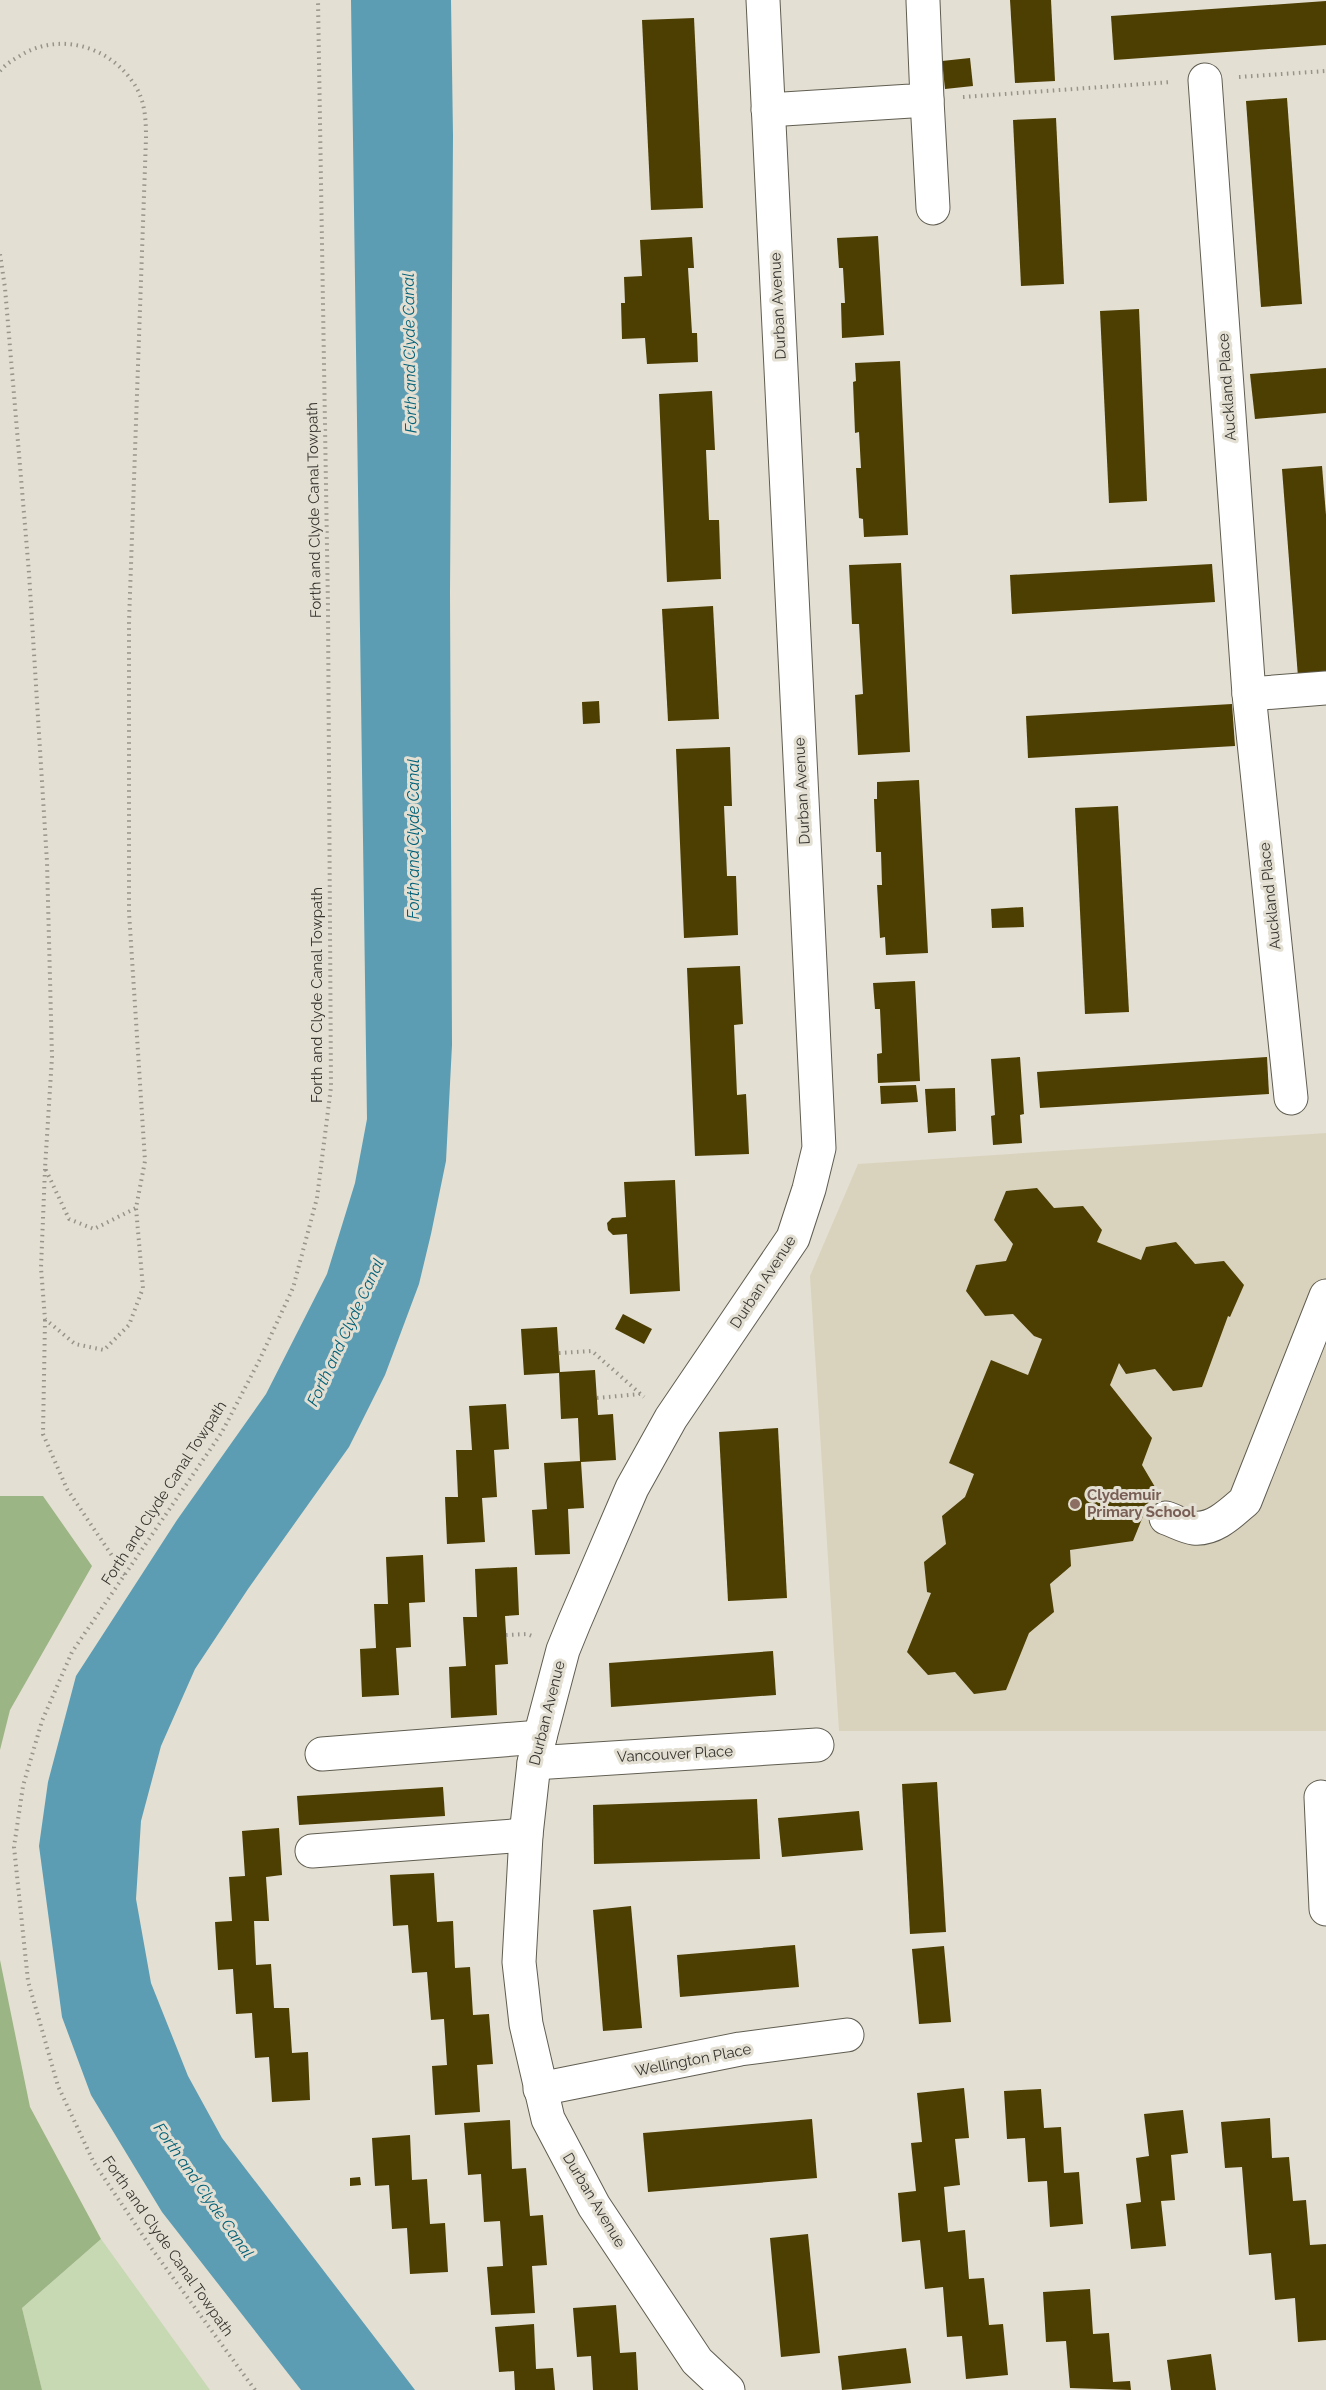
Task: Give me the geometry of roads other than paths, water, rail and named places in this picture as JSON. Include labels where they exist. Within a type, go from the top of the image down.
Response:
[{"type":"street","name":"Durban Avenue","points":[[728,2390],[697,2361],[594,2206],[548,2119],[526,2024],[519,1962],[525,1835],[537,1750],[563,1650],[632,1488],[671,1418],[793,1238],[819,1148],[763,0]]},
{"type":"street","points":[[923,1],[933,208]]},
{"type":"street","name":"Auckland Place","points":[[1205,80],[1249,694],[1291,1098]]},
{"type":"street","points":[[768,110],[927,100]]},
{"type":"street","points":[[1249,694],[1326,688]]},
{"type":"street","points":[[1166,1518],[1194,1528],[1212,1526],[1245,1501],[1326,1296]]},
{"type":"street","name":"Vancouver Place","points":[[322,1754],[817,1745]]},
{"type":"street","points":[[1321,1797],[1326,1910]]},
{"type":"street","points":[[312,1851],[525,1835]]},
{"type":"street","name":"Wellington Place","points":[[540,2089],[740,2049],[847,2035]]},
{"type":"water","name":"Forth and Clyde Canal","points":[[351,0],[451,0],[453,136],[450,593],[452,1045],[446,1161],[419,1284],[385,1375],[349,1447],[248,1589],[195,1669],[161,1746],[141,1821],[136,1899],[151,1983],[188,2076],[222,2138],[415,2390],[301,2390],[162,2212],[91,2095],[62,2017],[39,1846],[48,1782],[76,1676],[177,1520],[266,1394],[327,1274],[355,1183],[367,1119]]},
{"type":"place","name":"Clydemuir Primary School","points":[[1075,1504]]}]
